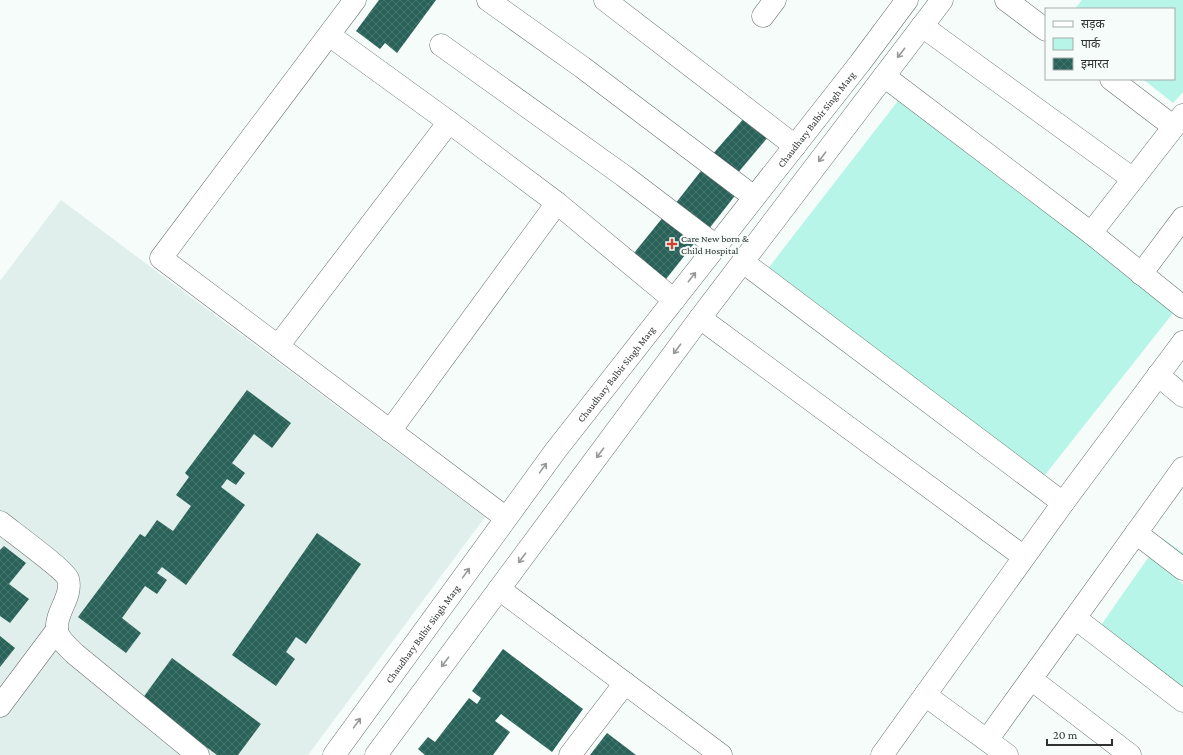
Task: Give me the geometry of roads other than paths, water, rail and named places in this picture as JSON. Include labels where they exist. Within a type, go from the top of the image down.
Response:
[{"type":"street","points":[[355,0],[161,258],[506,518]]},
{"type":"street","points":[[488,0],[582,67],[754,197]]},
{"type":"street","name":"Chaudhary Balbir Singh Marg","points":[[334,755],[556,450],[860,63],[907,0]]},
{"type":"street","points":[[376,755],[700,318],[942,0]]},
{"type":"street","points":[[1006,0],[1045,29]]},
{"type":"street","points":[[611,2],[795,146]]},
{"type":"street","points":[[922,26],[1133,179]]},
{"type":"street","points":[[329,35],[557,203],[674,300]]},
{"type":"street","points":[[441,45],[624,176],[716,246]]},
{"type":"street","points":[[884,76],[1091,233],[1183,307]]},
{"type":"street","points":[[1112,80],[1170,124],[1180,119]]},
{"type":"street","points":[[1091,233],[1180,119]]},
{"type":"street","points":[[278,346],[449,122]]},
{"type":"street","points":[[390,431],[557,203]]},
{"type":"street","points":[[1141,274],[1183,218]]},
{"type":"street","points":[[743,262],[1063,503]]},
{"type":"street","points":[[700,318],[1024,557]]},
{"type":"street","points":[[882,755],[1063,503],[1183,342]]},
{"type":"street","points":[[1158,375],[1183,396]]},
{"type":"street","points":[[986,740],[1183,468]]},
{"type":"street","points":[[0,522],[58,568],[67,578],[69,587],[57,630],[0,706]]},
{"type":"street","points":[[1136,533],[1183,569]]},
{"type":"street","points":[[499,589],[722,755]]},
{"type":"street","points":[[1075,618],[1183,701]]},
{"type":"street","points":[[57,630],[63,641],[75,654],[198,755]]},
{"type":"street","points":[[1031,679],[1130,755]]},
{"type":"street","points":[[570,755],[625,683]]},
{"type":"street","points":[[925,695],[1007,755]]},
{"type":"place","name":"Care New born & Child Hospital","points":[[672,244]]}]
